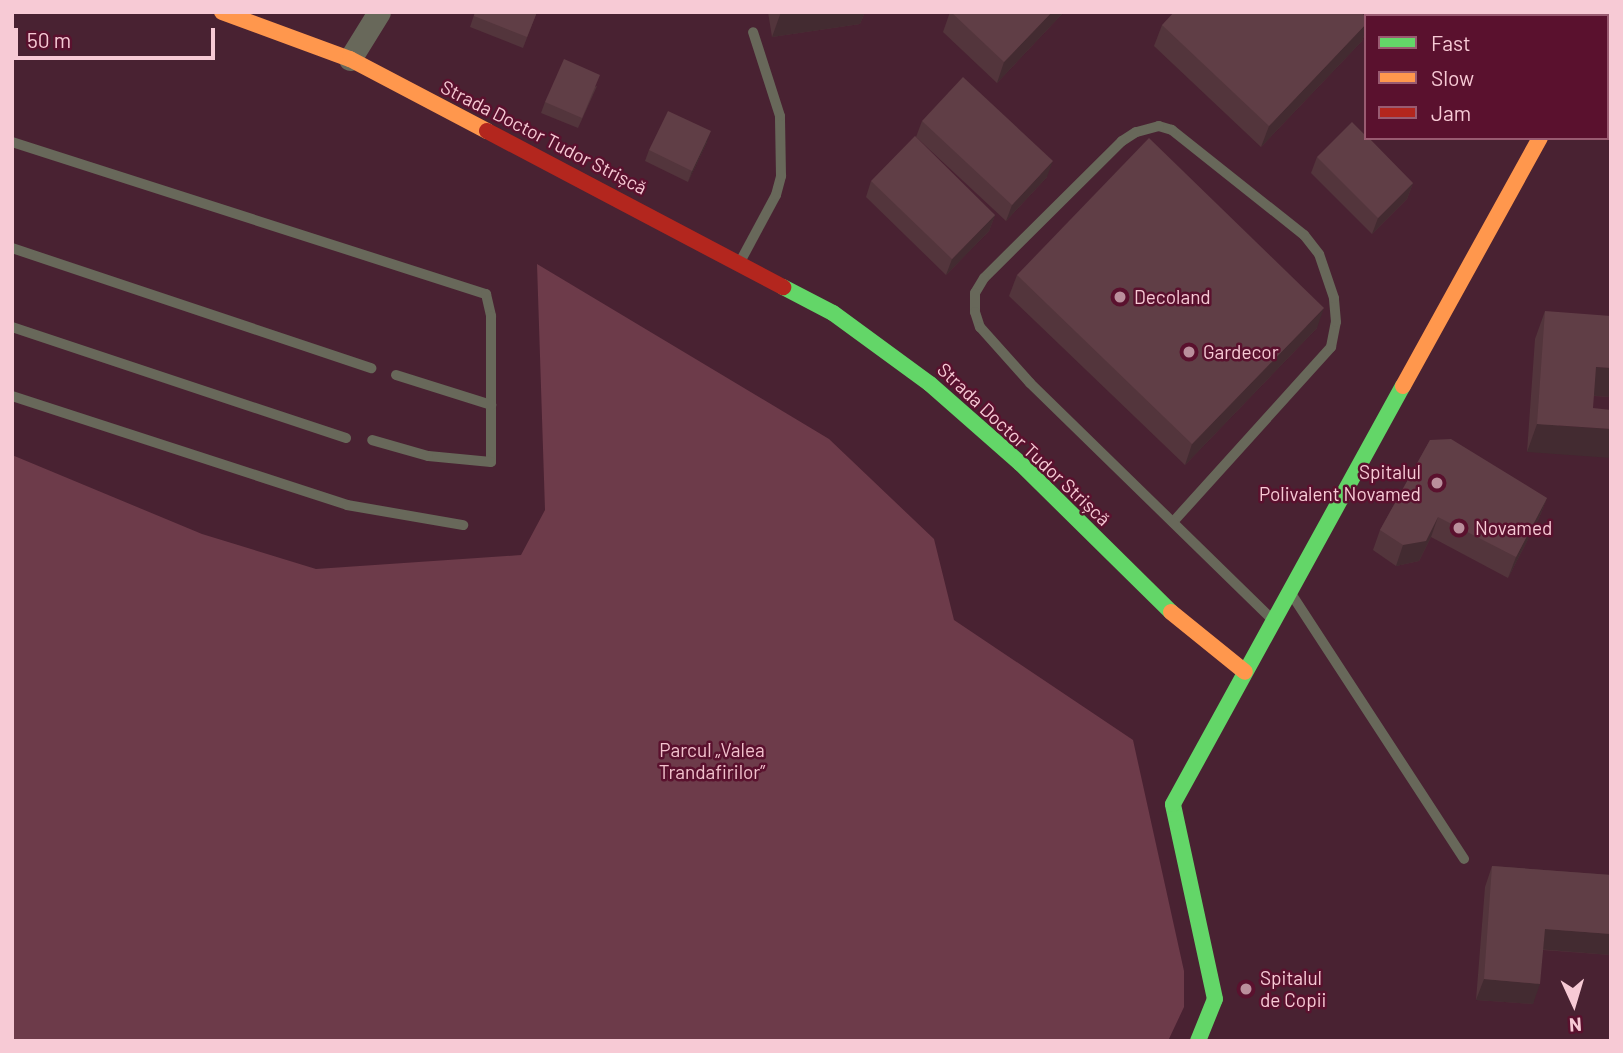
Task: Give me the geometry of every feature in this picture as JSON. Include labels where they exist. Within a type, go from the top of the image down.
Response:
[{"type":"street","name":"Strada Doctor Tudor Strișcă","points":[[222,12],[292,34],[350,59],[834,313],[930,384],[1020,463],[1178,619],[1245,672]]},
{"type":"street","points":[[350,59],[379,12]]},
{"type":"street","points":[[1198,1041],[1209,1023],[1215,999],[1173,804],[1539,140]]},
{"type":"lane","points":[[740,262],[776,195],[781,176],[780,116],[753,32]]},
{"type":"lane","points":[[1173,522],[1331,347],[1336,322],[1334,298],[1319,254],[1304,234],[1172,130],[1159,126],[1136,132],[1122,142],[984,278],[975,293],[975,312],[980,327],[1030,383],[1274,621]]},
{"type":"lane","points":[[12,142],[486,294],[491,316],[491,462],[428,456],[372,440]]},
{"type":"lane","points":[[12,248],[371,368]]},
{"type":"lane","points":[[12,327],[346,438]]},
{"type":"lane","points":[[396,375],[491,405]]},
{"type":"lane","points":[[12,396],[347,505],[463,526]]},
{"type":"lane","points":[[1290,592],[1464,859]]},
{"type":"green space","name":"Parcul „Valea Trandafirilor”","points":[[537,264],[829,439],[934,539],[954,620],[1133,740],[1184,971],[1184,1007],[1168,1041],[12,1041],[12,455],[202,534],[316,569],[521,555],[545,510]]},
{"type":"building","points":[[475,12],[537,12],[527,37],[474,16]]},
{"type":"building","points":[[951,12],[1052,12],[1004,62]]},
{"type":"building","points":[[1174,12],[1361,12],[1364,15],[1364,26],[1269,126],[1162,25]]},
{"type":"building","points":[[564,59],[600,75],[582,118],[545,102]]},
{"type":"building","points":[[963,77],[1053,161],[1012,205],[922,121]]},
{"type":"building","points":[[668,111],[711,131],[692,171],[649,150]]},
{"type":"building","points":[[1352,122],[1364,134],[1364,140],[1371,140],[1413,183],[1378,218],[1317,157]]},
{"type":"building","points":[[915,136],[995,215],[952,259],[871,181]]},
{"type":"building","points":[[1149,138],[1324,308],[1192,444],[1017,275]]},
{"type":"building","points":[[1545,311],[1611,316],[1611,368],[1596,367],[1593,408],[1611,410],[1611,429],[1537,424]]},
{"type":"building","name":"Novamed","points":[[1451,439],[1547,498],[1516,557],[1438,517],[1426,541],[1403,545],[1380,530],[1430,440]]},
{"type":"building","points":[[1492,866],[1611,875],[1611,934],[1545,929],[1540,984],[1484,979]]},
{"type":"traffic: fast","points":[[783,287],[833,313],[930,384],[1020,463],[1171,612]]},
{"type":"traffic: fast","points":[[1198,1041],[1215,999],[1173,804],[1403,386]]},
{"type":"traffic: slow","points":[[222,12],[350,59],[487,131]]},
{"type":"traffic: slow","points":[[1403,386],[1539,140]]},
{"type":"traffic: slow","points":[[1171,612],[1245,672]]},
{"type":"traffic: jam","points":[[487,131],[783,287]]},
{"type":"place","name":"Decoland","points":[[1120,297]]},
{"type":"place","name":"Gardecor","points":[[1189,352]]},
{"type":"place","name":"Spitalul Polivalent Novamed","points":[[1437,483]]},
{"type":"place","name":"Novamed","points":[[1459,528]]},
{"type":"place","name":"Spitalul de Copii","points":[[1246,989]]}]
